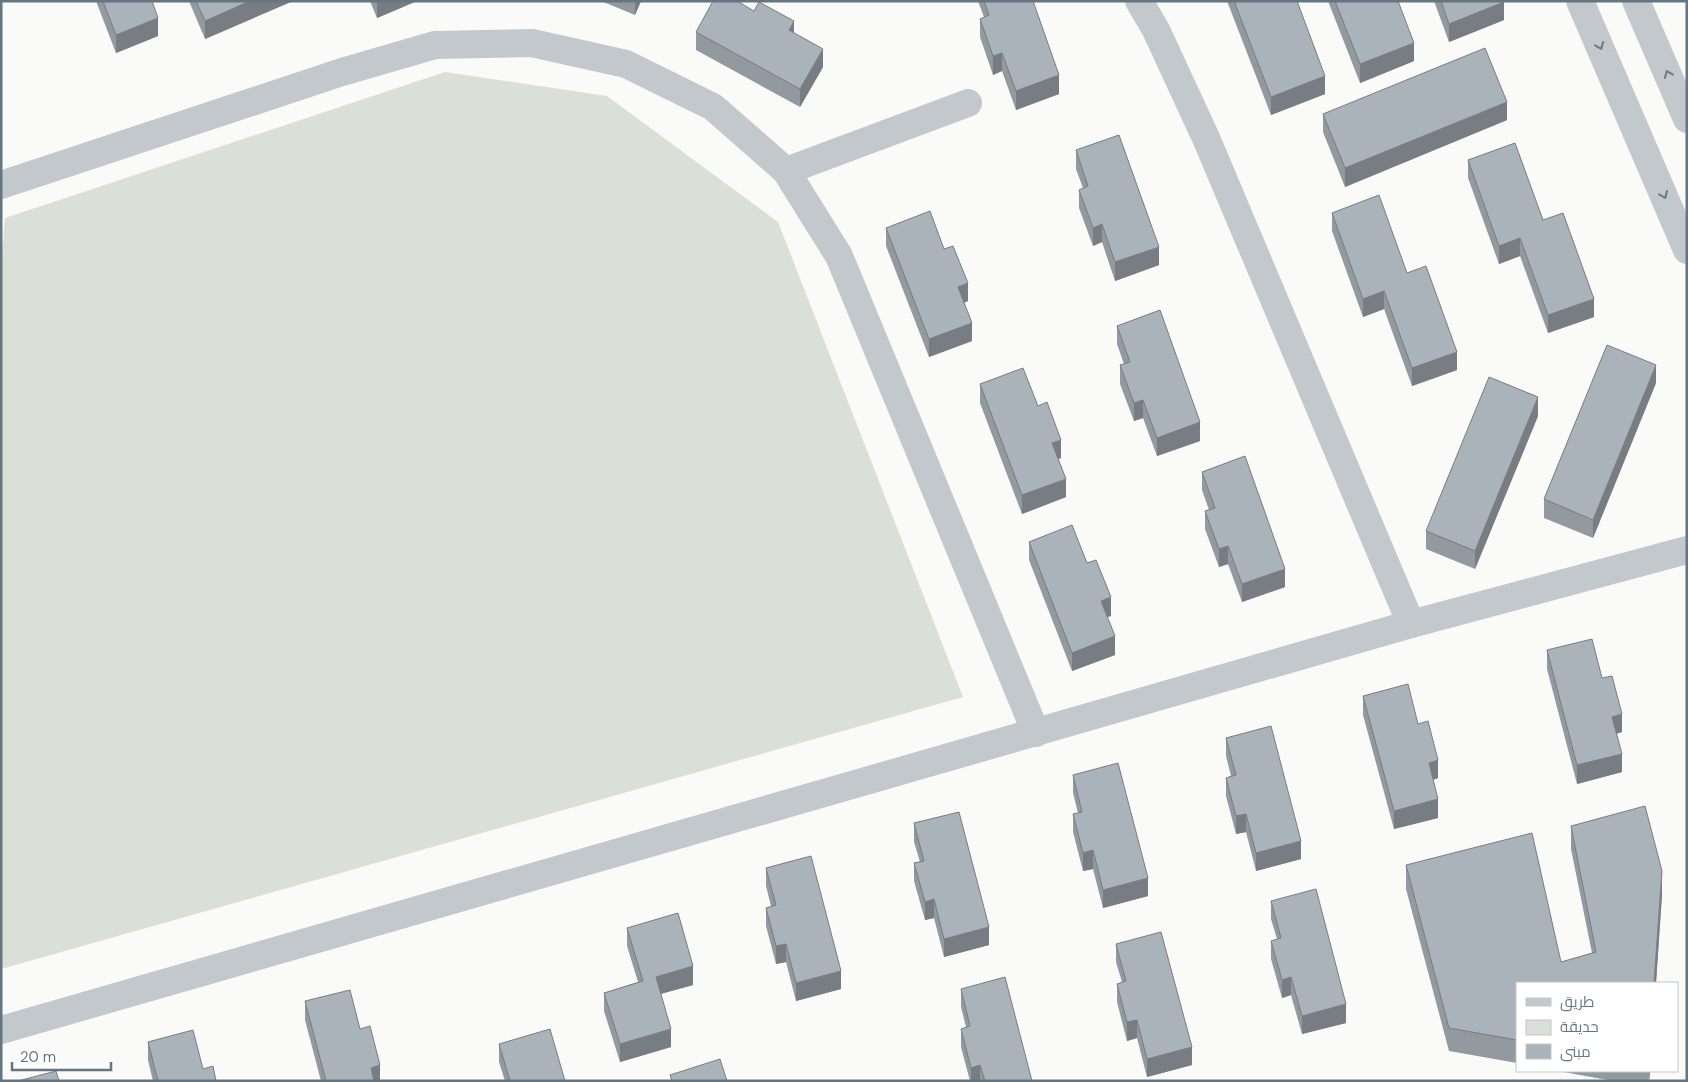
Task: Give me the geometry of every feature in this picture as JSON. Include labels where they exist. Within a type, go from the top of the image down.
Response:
[{"type":"street","points":[[1139,1],[1156,30],[1206,138],[1411,624]]},
{"type":"street","points":[[1580,1],[1687,250]]},
{"type":"street","points":[[1636,1],[1687,119]]},
{"type":"street","points":[[1,185],[342,72],[435,46],[532,43],[626,64],[713,107],[786,171],[839,256],[1036,733]]},
{"type":"street","points":[[786,171],[968,104]]},
{"type":"street","points":[[1,1030],[1411,624],[1687,550]]},
{"type":"green space","points":[[445,72],[607,96],[778,222],[963,697],[1,969],[1,266],[5,218]]},
{"type":"building","points":[[103,1],[152,1],[158,18],[116,35]]},
{"type":"building","points":[[196,1],[250,1],[205,21]]},
{"type":"building","points":[[713,1],[737,1],[754,11],[759,2],[794,21],[789,30],[823,49],[800,89],[696,32]]},
{"type":"building","points":[[984,1],[1033,1],[1059,75],[1016,91],[1002,53],[993,56],[980,19],[989,15]]},
{"type":"building","points":[[1234,1],[1297,1],[1325,76],[1271,97]]},
{"type":"building","points":[[1335,1],[1398,1],[1414,43],[1360,64]]},
{"type":"building","points":[[1441,1],[1504,1],[1504,2],[1449,24]]},
{"type":"building","points":[[1485,48],[1507,102],[1345,168],[1323,114]]},
{"type":"building","points":[[1119,135],[1159,247],[1115,262],[1102,224],[1093,228],[1079,190],[1088,186],[1076,150]]},
{"type":"building","points":[[1515,143],[1543,220],[1563,213],[1594,299],[1548,315],[1520,238],[1499,246],[1468,160]]},
{"type":"building","points":[[1379,195],[1407,273],[1426,266],[1457,352],[1412,368],[1384,291],[1363,299],[1332,213]]},
{"type":"building","points":[[930,211],[944,249],[953,246],[968,283],[958,287],[972,323],[929,339],[886,228]]},
{"type":"building","points":[[1160,310],[1200,422],[1157,438],[1143,400],[1134,403],[1120,365],[1130,362],[1117,326]]},
{"type":"building","points":[[1607,345],[1656,365],[1593,520],[1544,499]]},
{"type":"building","points":[[1023,368],[1038,406],[1047,402],[1061,440],[1052,443],[1066,479],[1022,495],[980,384]]},
{"type":"building","points":[[1489,377],[1538,397],[1475,551],[1426,531]]},
{"type":"building","points":[[1245,456],[1285,569],[1242,584],[1228,546],[1219,549],[1205,511],[1215,508],[1202,472]]},
{"type":"building","points":[[1072,525],[1087,563],[1096,560],[1111,597],[1101,601],[1115,636],[1072,653],[1029,542]]},
{"type":"building","points":[[1592,639],[1602,678],[1612,676],[1622,714],[1612,717],[1622,754],[1577,765],[1547,650]]},
{"type":"building","points":[[1408,684],[1418,724],[1428,721],[1438,760],[1429,763],[1438,799],[1394,811],[1363,696]]},
{"type":"building","points":[[1271,726],[1301,841],[1256,853],[1246,814],[1236,816],[1226,778],[1236,775],[1226,738]]},
{"type":"building","points":[[1118,763],[1148,878],[1103,890],[1093,850],[1083,853],[1073,814],[1082,812],[1073,775]]},
{"type":"building","points":[[1645,806],[1662,871],[1654,982],[1516,982],[1516,1040],[1449,1028],[1406,865],[1532,833],[1561,962],[1596,952],[1571,826]]},
{"type":"building","points":[[959,812],[989,927],[944,939],[934,899],[925,902],[914,863],[924,861],[914,823]]},
{"type":"building","points":[[811,856],[841,971],[796,983],[786,944],[776,946],[766,908],[776,905],[766,868]]},
{"type":"building","points":[[1316,889],[1346,1004],[1302,1016],[1291,977],[1282,980],[1271,941],[1281,938],[1271,901]]},
{"type":"building","points":[[678,913],[693,966],[656,977],[671,1029],[620,1044],[604,993],[643,981],[627,928]]},
{"type":"building","points":[[1161,932],[1192,1047],[1147,1059],[1137,1020],[1127,1022],[1117,984],[1126,981],[1116,944]]},
{"type":"building","points":[[1005,977],[1032,1081],[985,1081],[980,1065],[971,1068],[961,1029],[970,1026],[961,989]]},
{"type":"building","points":[[350,990],[360,1029],[370,1026],[380,1065],[371,1068],[374,1081],[326,1081],[305,1001]]},
{"type":"building","points":[[550,1029],[565,1081],[510,1081],[499,1044]]},
{"type":"building","points":[[193,1030],[203,1069],[213,1066],[216,1081],[158,1081],[148,1042]]},
{"type":"building","points":[[720,1059],[727,1081],[672,1081],[670,1075]]},
{"type":"building","points":[[56,1071],[59,1081],[18,1081]]}]
